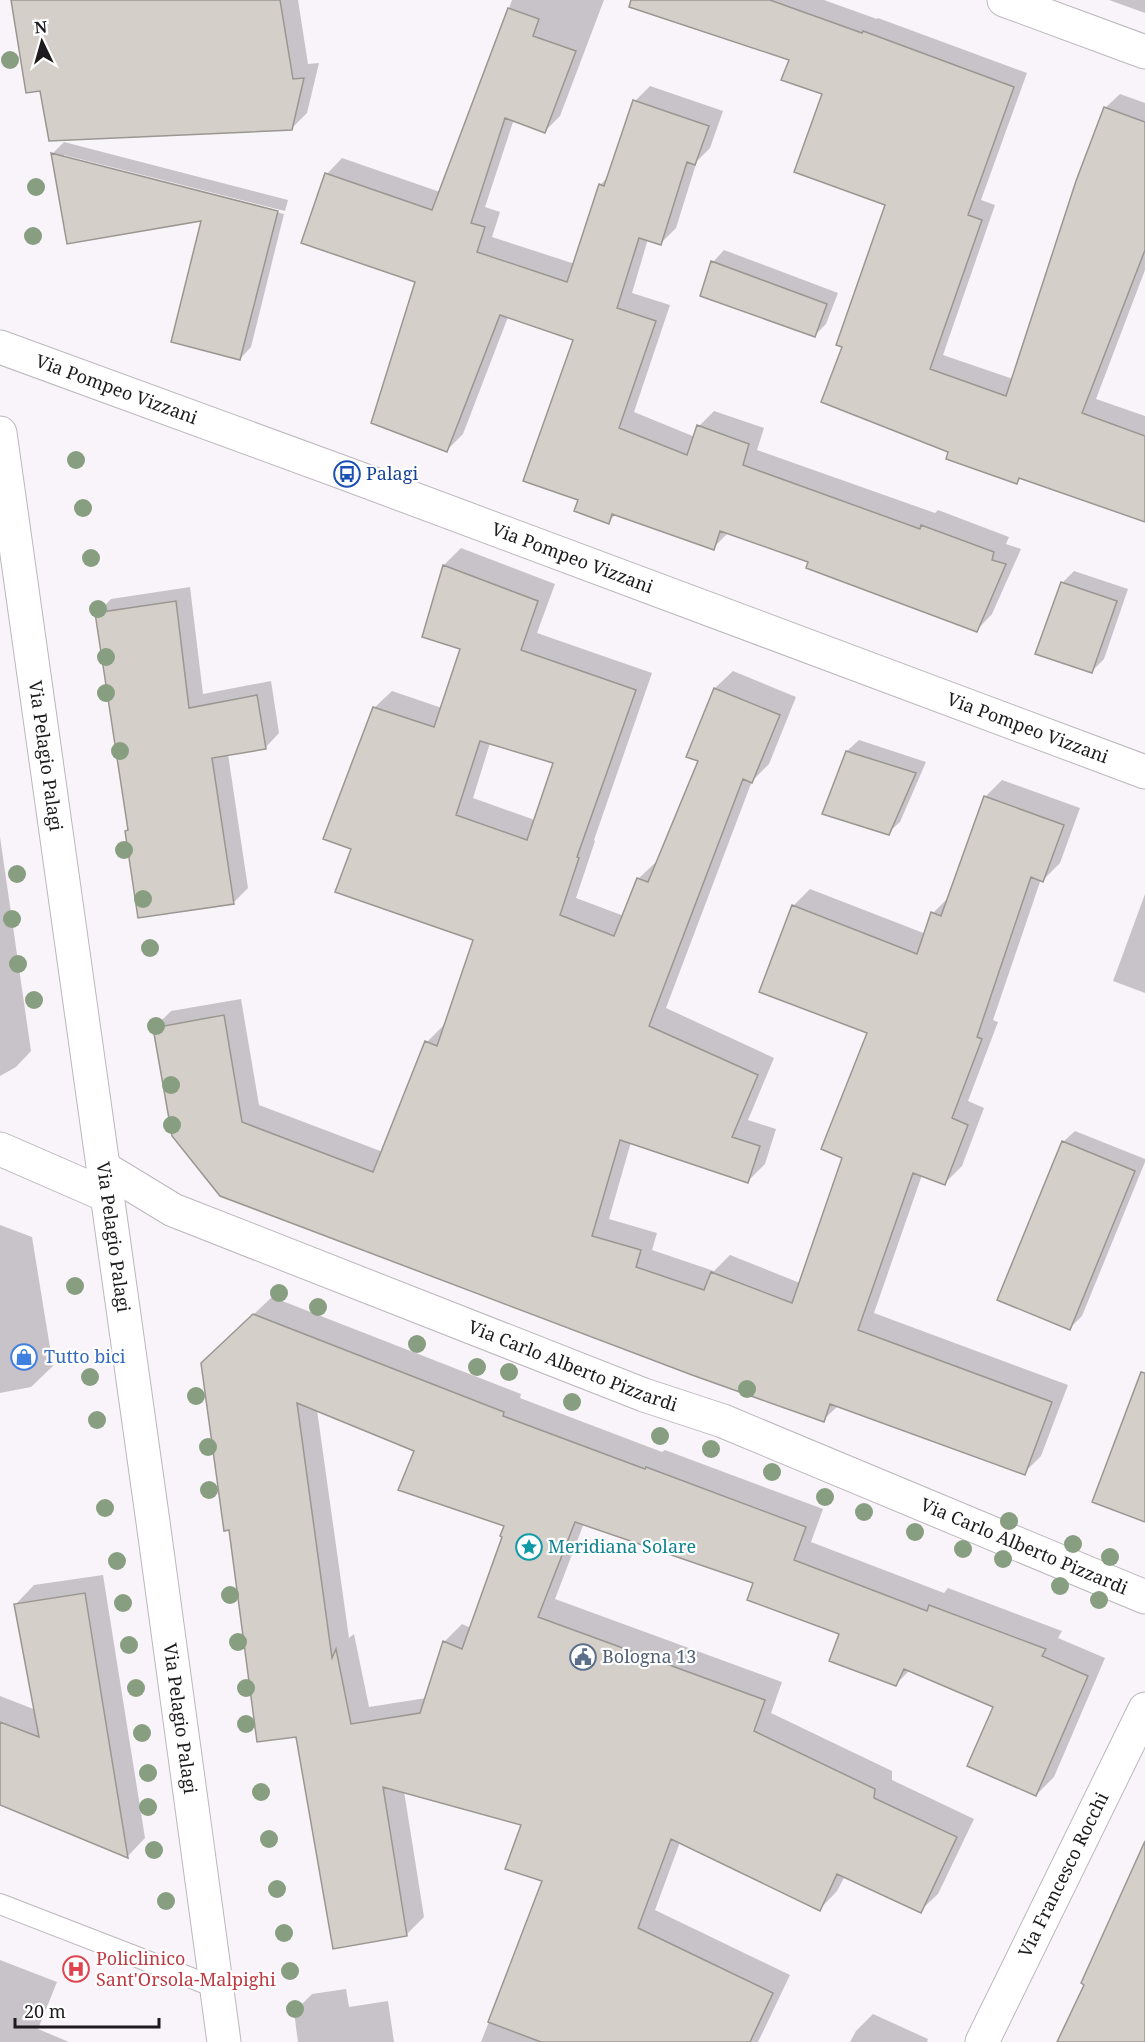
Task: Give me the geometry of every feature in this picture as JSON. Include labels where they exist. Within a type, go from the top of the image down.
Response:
[{"type":"street","points":[[1004,0],[1145,52]]},
{"type":"street","name":"Via Pompeo Vizzani","points":[[0,347],[1145,772]]},
{"type":"street","name":"Via Pelagio Palagi","points":[[0,433],[224,2042]]},
{"type":"street","name":"Via Carlo Alberto Pizzardi","points":[[0,1140],[644,1395],[723,1421],[1145,1598]]},
{"type":"street","name":"Via Carlo Alberto Pizzardi","points":[[0,1149],[106,1182]]},
{"type":"street","name":"Via Francesco Rocchi","points":[[982,2042],[1145,1709]]},
{"type":"lane","points":[[0,1904],[217,1988]]},
{"type":"building","points":[[11,0],[280,0],[293,79],[304,78],[292,130],[49,141],[40,91],[26,93]]},
{"type":"building","points":[[631,0],[770,0],[862,33],[863,31],[1014,87],[968,215],[982,220],[930,369],[1006,396],[1076,181],[1104,107],[1145,122],[1145,250],[1082,413],[1145,436],[1145,522],[1019,478],[1017,484],[946,459],[948,452],[821,402],[842,347],[836,345],[885,205],[794,172],[822,94],[781,80],[789,60],[629,7]]},
{"type":"building","points":[[508,8],[539,19],[533,36],[576,51],[545,133],[505,118],[471,223],[485,227],[477,252],[567,282],[599,184],[604,186],[633,100],[709,126],[695,165],[687,162],[661,245],[639,238],[617,308],[656,321],[619,428],[687,455],[697,425],[749,444],[743,465],[920,529],[921,525],[994,552],[992,560],[1006,564],[977,632],[806,568],[808,562],[720,531],[714,550],[612,514],[609,524],[574,511],[578,500],[523,481],[573,340],[500,315],[447,452],[371,423],[415,282],[301,243],[325,173],[432,210]]},
{"type":"building","points":[[51,153],[278,211],[240,360],[171,342],[201,221],[67,244]]},
{"type":"building","points":[[711,261],[827,304],[815,337],[700,296]]},
{"type":"building","points":[[443,565],[538,601],[521,650],[636,690],[577,857],[579,858],[560,915],[614,936],[637,878],[648,882],[698,761],[686,757],[714,688],[780,715],[752,783],[743,779],[649,1026],[758,1075],[732,1137],[760,1146],[748,1183],[620,1140],[592,1236],[641,1250],[636,1267],[704,1290],[711,1272],[792,1303],[842,1158],[821,1149],[867,1033],[759,992],[792,905],[917,954],[931,912],[941,916],[984,796],[1064,825],[1043,882],[1031,877],[977,1037],[982,1039],[952,1118],[968,1125],[945,1185],[913,1173],[858,1330],[1052,1402],[1025,1475],[830,1404],[824,1422],[692,1375],[220,1196],[172,1136],[153,1028],[224,1015],[242,1122],[373,1172],[425,1041],[437,1046],[473,940],[335,892],[351,849],[323,839],[373,707],[434,727],[460,649],[422,637]],"holes":[[[480,741],[553,763],[527,840],[456,815]]]},
{"type":"building","points":[[1061,582],[1117,601],[1092,673],[1035,654]]},
{"type":"building","points":[[176,601],[189,708],[257,695],[266,749],[212,758],[234,904],[138,918],[125,831],[128,830],[95,613]]},
{"type":"building","points":[[846,751],[916,773],[889,835],[822,814]]},
{"type":"building","points":[[1062,1141],[1135,1171],[1070,1330],[997,1300]]},
{"type":"building","points":[[253,1314],[504,1412],[503,1416],[806,1527],[794,1560],[927,1611],[929,1605],[1046,1649],[1042,1656],[1088,1676],[1036,1796],[967,1766],[993,1707],[904,1669],[896,1686],[829,1661],[839,1634],[747,1600],[753,1583],[575,1522],[538,1617],[765,1700],[754,1731],[875,1789],[874,1798],[957,1837],[921,1913],[837,1874],[820,1911],[671,1839],[638,1928],[773,1993],[750,2042],[541,2042],[488,2022],[542,1881],[505,1869],[521,1825],[383,1787],[407,1936],[333,1949],[296,1737],[257,1742],[229,1530],[224,1531],[201,1363]],"holes":[[[297,1403],[414,1451],[398,1490],[504,1526],[500,1536],[502,1537],[462,1649],[443,1641],[420,1713],[351,1724],[336,1649],[332,1658]]]},
{"type":"building","points":[[1141,1372],[1145,1373],[1145,1522],[1092,1502]]},
{"type":"building","points":[[85,1593],[128,1858],[0,1805],[0,1722],[39,1737],[14,1604]]},
{"type":"building","points":[[1145,1841],[1145,2042],[1057,2042],[1084,1985],[1081,1983]]},
{"type":"place","name":"Palagi","points":[[347,474]]},
{"type":"place","name":"Tutto bici","points":[[24,1357]]},
{"type":"place","name":"Meridiana Solare","points":[[529,1547]]},
{"type":"place","name":"Bologna 13","points":[[583,1657]]},
{"type":"place","name":"Policlinico Sant'Orsola-Malpighi","points":[[76,1969]]}]
